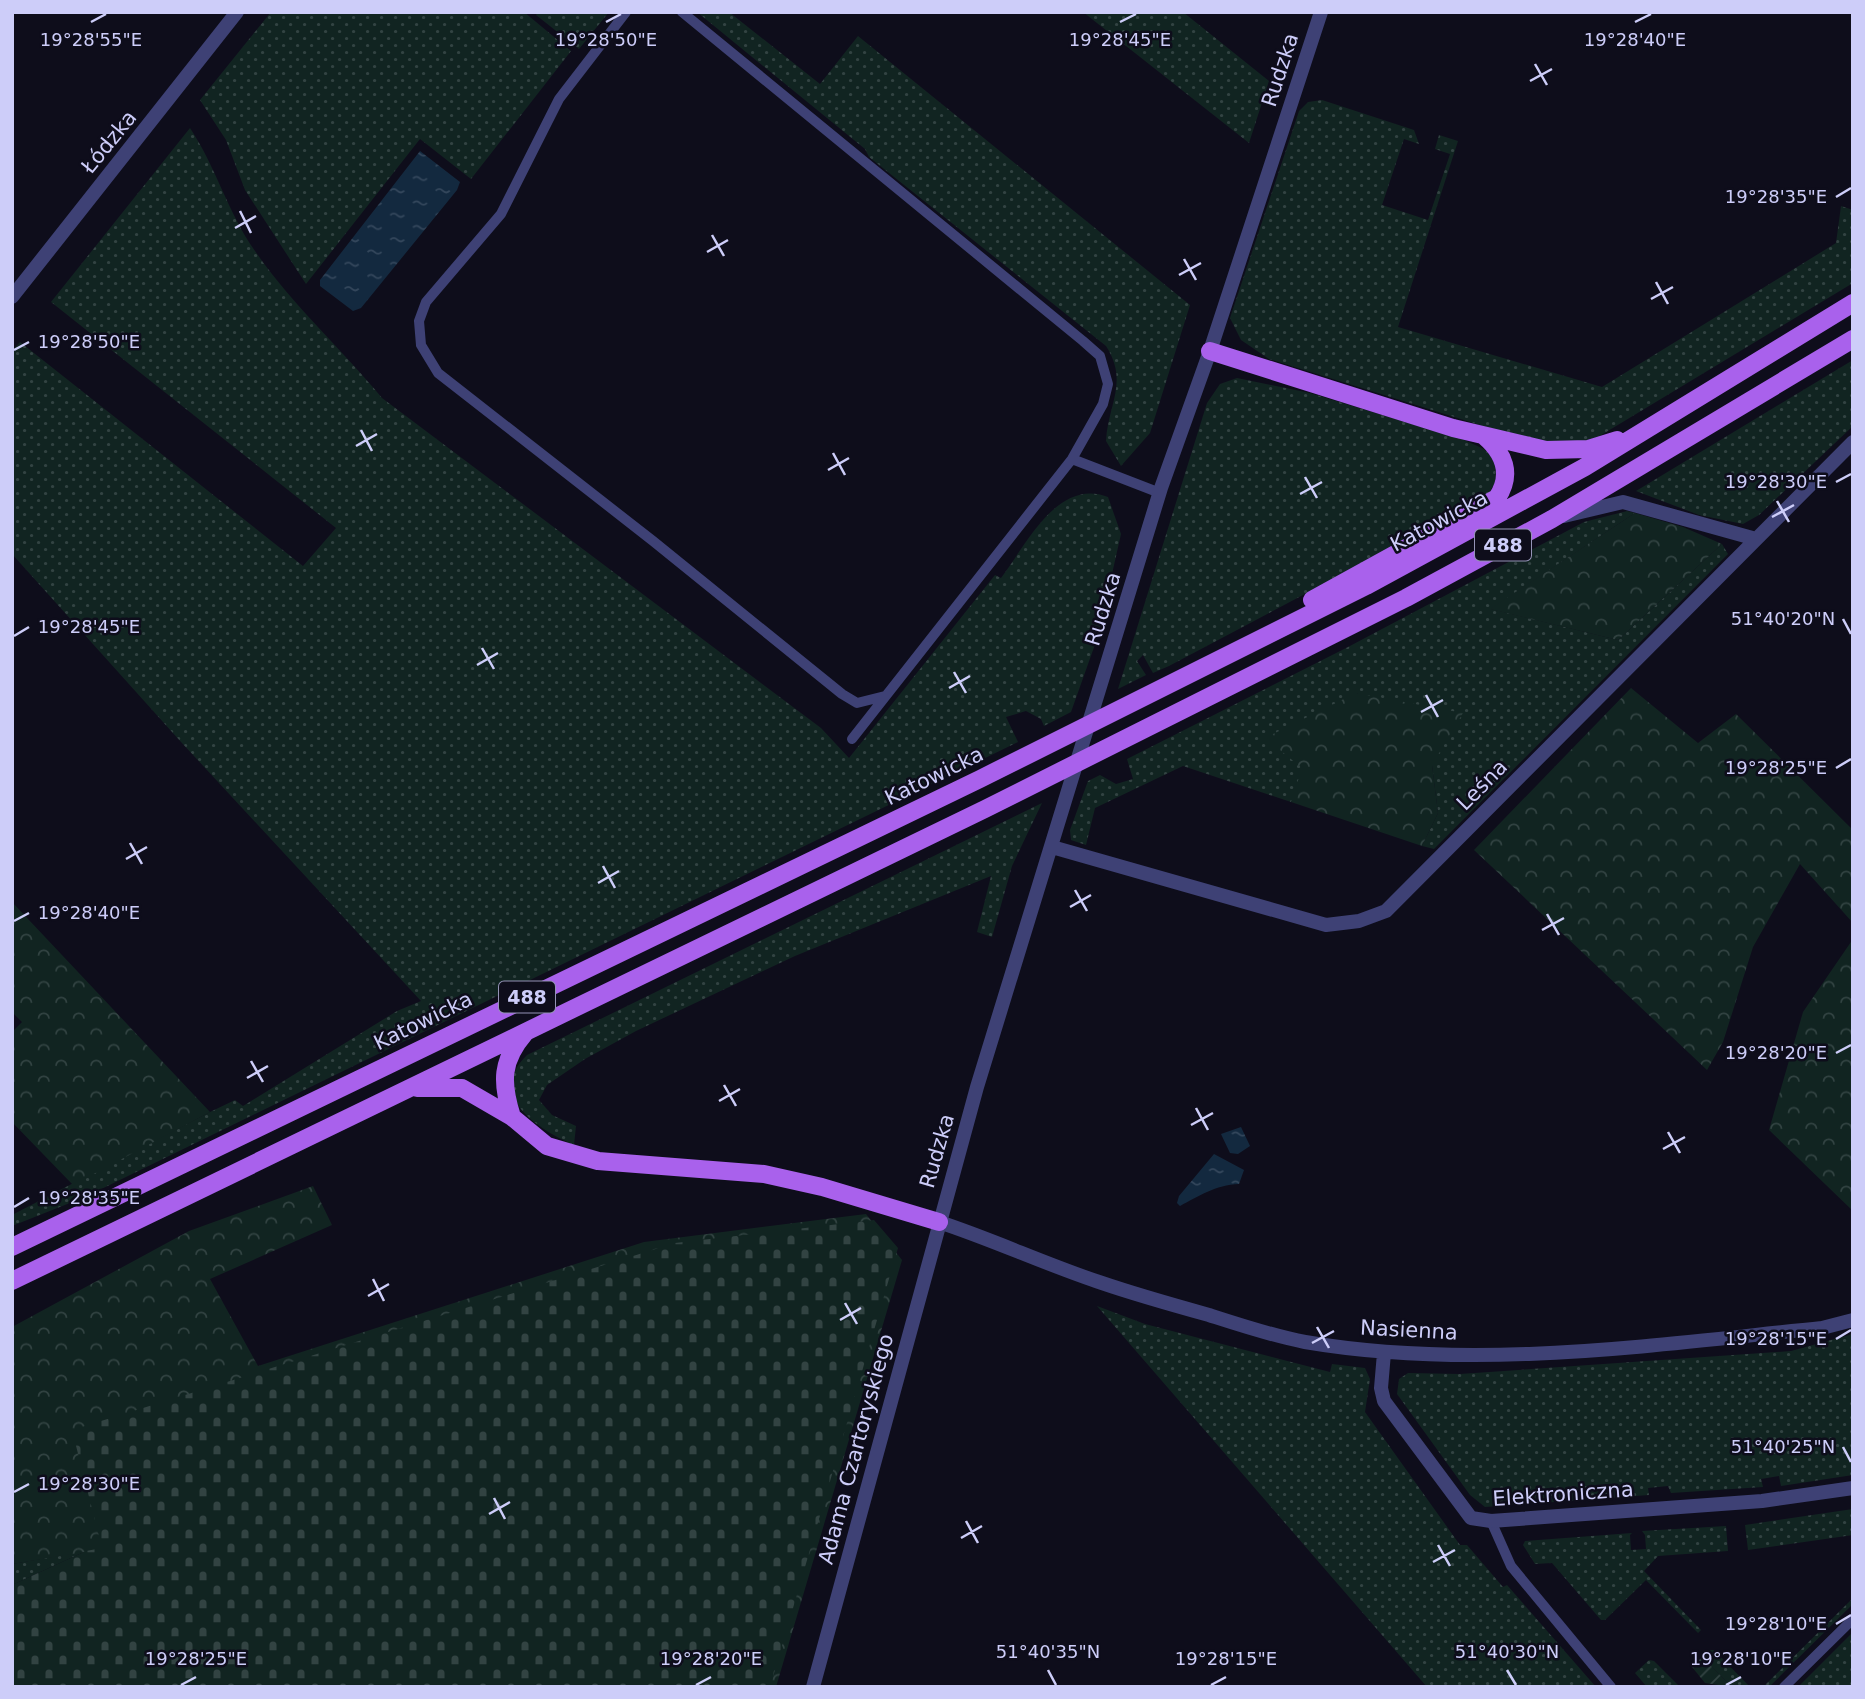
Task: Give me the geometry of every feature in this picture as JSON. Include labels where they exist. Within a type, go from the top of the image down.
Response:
[{"type":"main road","name":"Katowicka","points":[[12,1247],[980,779],[1366,586],[1647,431],[1853,303]]},
{"type":"main road","name":"488","points":[[12,1281],[985,809],[1406,598],[1552,519],[1853,340]]},
{"type":"main road","points":[[1210,351],[1484,436],[1566,452],[1588,449],[1647,431]]},
{"type":"main road","points":[[1206,666],[1294,610],[1489,506],[1502,491],[1506,469],[1498,449],[1484,436]]},
{"type":"main road","points":[[512,1116],[503,1089],[506,1067],[513,1047],[529,1028]]},
{"type":"main road","points":[[404,1090],[438,1086],[462,1088],[512,1116],[547,1146],[572,1156],[598,1161],[764,1174],[822,1186],[939,1222]]},
{"type":"street","name":"Łódzka","points":[[12,297],[237,12]]},
{"type":"street","name":"Rudzka","points":[[939,1222],[976,1087],[1160,493],[1210,351],[1321,12]]},
{"type":"street","name":"Leśna","points":[[1052,847],[1326,925],[1359,921],[1386,911],[1853,442]]},
{"type":"street","points":[[1552,519],[1623,502],[1756,539]]},
{"type":"street","name":"Nasienna","points":[[939,1222],[1100,1283],[1253,1329],[1304,1342],[1384,1353],[1491,1354],[1630,1347],[1822,1328],[1853,1320]]},
{"type":"street","name":"Adama Czartoryskiego","points":[[813,1687],[939,1222]]},
{"type":"street","name":"Elektroniczna","points":[[1384,1353],[1381,1388],[1384,1401],[1466,1514],[1478,1520],[1762,1501],[1853,1488]]},
{"type":"lane","points":[[626,12],[559,99],[500,214],[426,302],[419,321],[421,345],[438,373],[653,541],[842,694],[857,703],[885,696]]},
{"type":"lane","points":[[682,12],[1100,356],[1108,384],[1104,404],[1072,459],[852,739]]},
{"type":"lane","points":[[1072,459],[1160,493]]},
{"type":"lane","points":[[1491,1521],[1511,1566],[1611,1687]]},
{"type":"lane","points":[[1784,1687],[1853,1619]]},
{"type":"green space","points":[[271,12],[524,12],[571,51],[471,179],[420,139],[306,284],[245,190],[226,140],[200,100]]},
{"type":"green space","points":[[538,12],[609,12],[579,49],[536,15]]},
{"type":"green space","points":[[697,12],[729,12],[820,84],[858,36],[1190,305],[1150,433],[1121,466],[1106,441],[1117,382],[1113,359],[1106,346],[869,157],[865,149]]},
{"type":"green space","points":[[1083,12],[1183,12],[1269,81],[1249,143]]},
{"type":"green space","points":[[1322,100],[1414,130],[1419,144],[1404,139],[1382,205],[1428,220],[1450,154],[1435,149],[1439,135],[1458,141],[1398,327],[1602,387],[1836,243],[1841,206],[1853,210],[1853,283],[1588,443],[1556,446],[1269,359],[1241,340],[1230,318],[1299,111],[1308,102]]},
{"type":"green space","points":[[190,128],[237,221],[269,271],[382,398],[821,728],[849,758],[995,575],[1001,578],[1033,533],[1059,505],[1090,493],[1108,497],[1121,534],[1098,636],[1071,712],[1044,726],[1041,719],[1026,711],[1006,717],[1018,742],[85,1197],[12,1226],[12,1215],[235,1100],[243,1106],[397,1011],[421,1001],[181,742],[12,554],[12,351],[20,342],[303,566],[336,528],[51,302]]},
{"type":"green space","points":[[1853,360],[1853,426],[1759,515],[1743,524],[1699,515],[1636,491]]},
{"type":"green space","points":[[1237,378],[1310,393],[1464,440],[1484,449],[1495,460],[1496,481],[1486,498],[1169,666],[1153,673],[1143,655],[1137,661],[1146,675],[1118,689],[1207,403],[1220,384]]},
{"type":"green space","points":[[1627,511],[1635,513],[1491,609],[1618,640],[1722,544],[1728,554],[1434,849],[1422,846],[1438,813],[1432,765],[1357,693],[1291,802],[1183,766],[1095,808],[1086,845],[1071,840],[1070,830],[1088,781],[1100,775],[1116,784],[1133,779],[1127,759],[1348,647],[1584,522]]},
{"type":"green space","points":[[1635,513],[1683,527],[1722,544],[1618,640],[1490,609]]},
{"type":"green space","points":[[1631,688],[1698,743],[1736,714],[1853,830],[1853,923],[1800,864],[1753,947],[1723,1042],[1707,1070],[1474,850]]},
{"type":"green space","points":[[1356,693],[1463,713],[1432,765],[1438,813],[1422,846],[1291,802],[1302,768],[1265,738]]},
{"type":"green space","points":[[1042,803],[1012,866],[992,937],[977,932],[991,876],[795,956],[636,1031],[585,1059],[547,1085],[539,1100],[552,1115],[576,1126],[574,1145],[533,1121],[514,1098],[512,1084],[516,1070],[527,1055]]},
{"type":"green space","points":[[12,902],[210,1112],[73,1185],[12,1122],[12,1032],[22,1022],[12,1012]]},
{"type":"green space","points":[[1853,939],[1853,1211],[1769,1130],[1803,1012]]},
{"type":"green space","points":[[313,1186],[332,1225],[210,1279],[258,1366],[644,1242],[866,1214],[902,1260],[776,1687],[209,1687],[96,1521],[103,1549],[12,1564],[12,1327],[189,1231]]},
{"type":"green space","points":[[874,1220],[898,1248],[770,1687],[12,1687],[12,1585],[86,1551],[102,1548],[72,1430],[675,1243]]},
{"type":"green space","points":[[1097,1306],[1145,1324],[1330,1372],[1332,1364],[1365,1368],[1370,1379],[1365,1412],[1460,1545],[1467,1545],[1503,1587],[1507,1585],[1596,1687],[1427,1687]]},
{"type":"green space","points":[[1853,1334],[1853,1475],[1781,1486],[1779,1476],[1761,1479],[1763,1487],[1671,1493],[1668,1486],[1648,1488],[1649,1495],[1485,1507],[1470,1495],[1397,1394],[1399,1379],[1408,1373],[1460,1374],[1791,1351]]},
{"type":"green space","points":[[1853,1509],[1853,1535],[1748,1550],[1745,1525]]},
{"type":"green space","points":[[1726,1526],[1728,1551],[1658,1556],[1644,1571],[1701,1630],[1698,1633],[1646,1580],[1605,1620],[1601,1620],[1552,1563],[1535,1564],[1523,1545],[1525,1541],[1632,1533],[1631,1550],[1646,1549],[1642,1531]]},
{"type":"green space","points":[[86,1551],[12,1585],[12,1564]]},
{"type":"green space","points":[[1853,1598],[1853,1604],[1769,1687],[1763,1687]]},
{"type":"green space","points":[[1853,1632],[1853,1687],[1798,1687]]},
{"type":"green space","points":[[1714,1650],[1750,1687],[1732,1687],[1702,1657]]},
{"type":"green space","points":[[1702,1657],[1732,1687],[1705,1683],[1692,1667]]},
{"type":"green space","points":[[1649,1660],[1654,1661],[1680,1687],[1647,1687],[1635,1673]]},
{"type":"water","points":[[420,151],[460,182],[457,190],[361,308],[353,311],[320,286],[320,280]]},
{"type":"water","points":[[1241,1127],[1250,1146],[1238,1154],[1230,1153],[1221,1134]]},
{"type":"water","points":[[1214,1154],[1244,1170],[1239,1184],[1215,1189],[1180,1206],[1177,1203],[1179,1196]]}]
